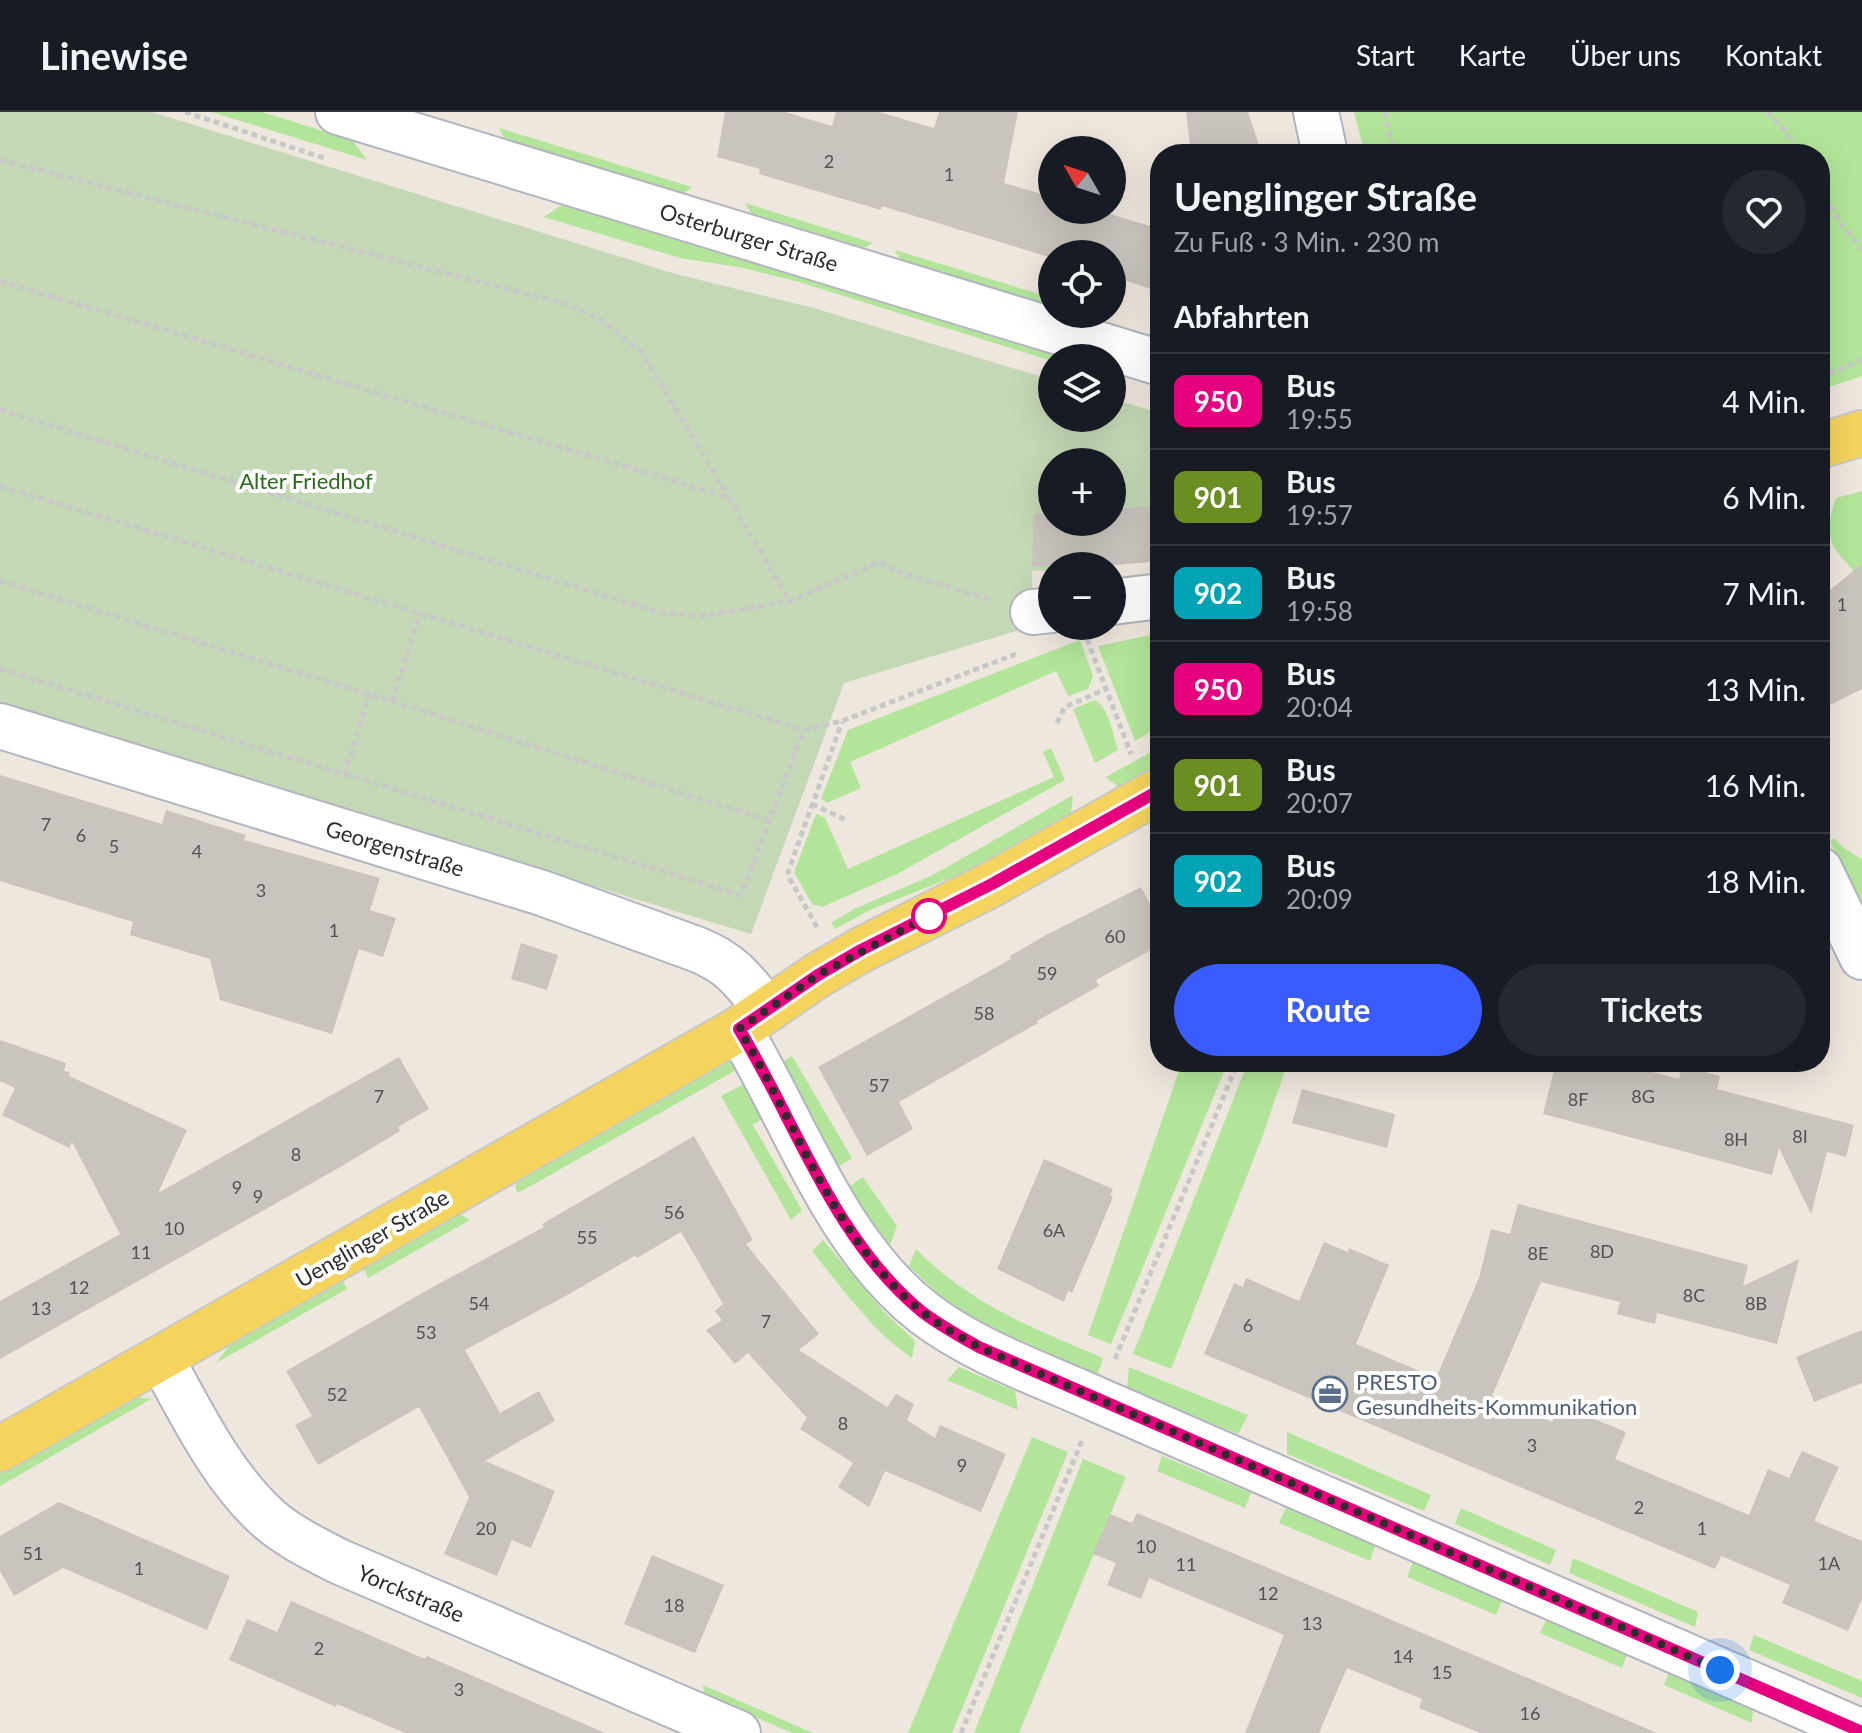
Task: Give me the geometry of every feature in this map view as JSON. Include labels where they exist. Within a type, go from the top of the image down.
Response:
[{"type":"main road","points":[[1830,443],[1862,433]]},
{"type":"main road","name":"Uenglinger Straße","points":[[0,1449],[753,1020],[838,964],[992,884],[1150,796]]},
{"type":"street","name":"Osterburger Straße","points":[[338,112],[1150,360]]},
{"type":"street","points":[[1316,112],[1323,144]]},
{"type":"street","points":[[1126,600],[1150,597]]},
{"type":"street","name":"Georgenstraße","points":[[0,726],[542,893],[719,958],[740,975],[753,1020],[843,1221],[901,1293],[933,1319],[979,1347],[1098,1400],[1862,1732]]},
{"type":"street","points":[[1830,891],[1862,957]]},
{"type":"street","name":"Yorckstraße","points":[[161,1358],[201,1431],[228,1472],[269,1519],[300,1541],[338,1561],[738,1733]]},
{"type":"path","points":[[1385,112],[1391,144]]},
{"type":"path","points":[[1767,112],[1793,144]]},
{"type":"path","points":[[0,160],[567,304],[605,322],[642,353],[790,601]]},
{"type":"path","points":[[1830,205],[1862,250]]},
{"type":"path","points":[[0,281],[728,497]]},
{"type":"path","points":[[1830,373],[1862,360]]},
{"type":"path","points":[[0,410],[661,613],[704,616],[790,601],[880,562],[896,571],[1038,610]]},
{"type":"path","points":[[0,486],[804,730],[842,721],[1016,654]]},
{"type":"path","points":[[0,581],[770,821]]},
{"type":"path","points":[[392,701],[420,613]]},
{"type":"path","points":[[1091,651],[1131,754]]},
{"type":"path","points":[[0,669],[741,895],[804,730]]},
{"type":"path","points":[[1057,723],[1065,707],[1106,689]]},
{"type":"path","points":[[345,775],[369,694]]},
{"type":"path","points":[[838,964],[788,872],[842,721]]},
{"type":"path","points":[[812,804],[846,820]]},
{"type":"path","points":[[961,1733],[1234,1072]]},
{"type":"green space","name":"Alter Friedhof","points":[[0,112],[152,112],[676,274],[814,308],[1038,376],[1038,432],[1126,432],[1126,403],[1150,410],[1150,562],[1126,564],[1126,552],[1038,552],[1038,571],[1032,571],[1033,626],[844,683],[751,934],[0,707]]},
{"type":"green space","points":[[212,112],[262,112],[352,140],[367,160]]},
{"type":"green space","points":[[1354,112],[1862,112],[1862,376],[1830,387],[1830,144],[1362,144]]},
{"type":"green space","points":[[499,128],[692,187],[682,195],[505,140]]},
{"type":"green space","points":[[745,203],[873,243],[862,249],[753,216]]},
{"type":"green space","points":[[562,205],[1038,350],[1038,357],[799,282],[739,267],[680,258],[544,217]]},
{"type":"green space","points":[[895,250],[1038,294],[1038,302],[901,261]]},
{"type":"green space","points":[[1862,491],[1862,580],[1832,544],[1830,519],[1836,498]]},
{"type":"green space","points":[[1150,635],[1150,732],[1135,741],[1098,646]]},
{"type":"green space","points":[[1080,640],[1093,676],[1088,689],[1068,696],[1056,671],[850,762],[861,788],[827,803],[821,799],[848,730]]},
{"type":"green space","points":[[1095,700],[1107,715],[1118,750],[1095,763],[1073,709]]},
{"type":"green space","points":[[1051,748],[1065,780],[897,874],[822,907],[812,904],[794,872],[816,814],[825,818],[848,869],[1054,777],[1043,752]]},
{"type":"green space","points":[[1150,753],[1150,769],[1118,787],[1106,777]]},
{"type":"green space","points":[[1073,795],[1071,813],[978,867],[872,909],[835,929],[831,923],[854,909],[933,875]]},
{"type":"green space","points":[[1834,838],[1862,859],[1862,909],[1830,841]]},
{"type":"green space","points":[[792,1056],[852,1158],[835,1169],[782,1062]]},
{"type":"green space","points":[[728,1059],[738,1069],[518,1193],[515,1186],[522,1176]]},
{"type":"green space","points":[[1179,1072],[1224,1072],[1111,1344],[1088,1335]]},
{"type":"green space","points":[[1244,1072],[1285,1072],[1171,1369],[1133,1354]]},
{"type":"green space","points":[[744,1084],[763,1118],[753,1125],[802,1210],[791,1220],[721,1096]]},
{"type":"green space","points":[[863,1177],[897,1226],[890,1245],[847,1188]]},
{"type":"green space","points":[[452,1215],[461,1215],[470,1220],[368,1278],[364,1270],[369,1262]]},
{"type":"green space","points":[[823,1240],[884,1312],[915,1341],[912,1358],[871,1322],[812,1251]]},
{"type":"green space","points":[[916,1249],[937,1269],[981,1300],[1103,1358],[1097,1376],[983,1328],[953,1308],[909,1266]]},
{"type":"green space","points":[[338,1280],[347,1289],[216,1363],[235,1338]]},
{"type":"green space","points":[[959,1367],[1015,1391],[1018,1410],[947,1380]]},
{"type":"green space","points":[[1129,1367],[1248,1415],[1238,1434],[1127,1388]]},
{"type":"green space","points":[[136,1397],[151,1399],[0,1486],[0,1472]]},
{"type":"green space","points":[[1287,1432],[1431,1495],[1424,1511],[1287,1454]]},
{"type":"green space","points":[[1032,1437],[1068,1452],[952,1733],[908,1733]]},
{"type":"green space","points":[[1162,1456],[1251,1493],[1245,1508],[1157,1471]]},
{"type":"green space","points":[[1083,1459],[1126,1477],[1019,1733],[974,1733]]},
{"type":"green space","points":[[1286,1508],[1375,1546],[1370,1561],[1279,1523]]},
{"type":"green space","points":[[1461,1508],[1556,1550],[1550,1565],[1455,1524]]},
{"type":"green space","points":[[1573,1558],[1698,1612],[1695,1627],[1569,1573]]},
{"type":"green space","points":[[1413,1562],[1502,1600],[1496,1615],[1407,1577]]},
{"type":"green space","points":[[1547,1618],[1628,1652],[1622,1668],[1540,1633]]},
{"type":"green space","points":[[1754,1635],[1862,1681],[1862,1698],[1749,1650]]},
{"type":"green space","points":[[1670,1669],[1753,1705],[1752,1723],[1664,1685]]},
{"type":"green space","points":[[703,1685],[813,1733],[792,1733],[704,1695]]},
{"type":"building","points":[[725,112],[785,112],[832,126],[836,112],[879,112],[934,128],[939,112],[1018,112],[1004,183],[1038,193],[1038,224],[1126,224],[1126,219],[1150,226],[1150,289],[1126,281],[1126,240],[1038,240],[1038,254],[882,206],[881,210],[759,174],[760,169],[717,157]]},
{"type":"building","points":[[1186,112],[1248,112],[1259,144],[1190,144]]},
{"type":"building","points":[[1150,507],[1150,562],[1126,564],[1126,552],[1038,552],[1038,566],[1032,566],[1034,514],[1038,514],[1038,536],[1126,536],[1126,508]]},
{"type":"building","points":[[1862,564],[1862,689],[1830,705],[1830,590]]},
{"type":"building","points":[[0,775],[162,824],[166,810],[246,835],[244,840],[380,878],[370,910],[396,918],[383,957],[359,949],[332,1034],[220,1000],[210,959],[130,935],[133,922],[0,881]]},
{"type":"building","points":[[1141,887],[1150,904],[1150,950],[1096,980],[1099,986],[1038,1023],[899,1102],[913,1129],[867,1156],[818,1067],[1011,959],[1010,956]]},
{"type":"building","points":[[521,943],[558,955],[547,990],[511,979]]},
{"type":"building","points":[[0,1040],[66,1063],[64,1071],[70,1072],[69,1076],[187,1130],[158,1193],[399,1057],[429,1109],[398,1127],[400,1131],[342,1166],[0,1359],[0,1301],[120,1234],[72,1142],[69,1148],[2,1115],[15,1088],[0,1081]]},
{"type":"building","points":[[1554,1072],[1653,1072],[1679,1079],[1681,1072],[1705,1072],[1720,1076],[1717,1089],[1854,1125],[1846,1157],[1827,1152],[1811,1214],[1779,1148],[1772,1175],[1543,1114]]},
{"type":"building","points":[[1302,1089],[1395,1114],[1387,1148],[1292,1123]]},
{"type":"building","points":[[694,1136],[753,1240],[746,1244],[819,1334],[799,1350],[887,1407],[896,1394],[914,1404],[907,1420],[935,1438],[940,1425],[1006,1454],[981,1512],[885,1471],[869,1507],[838,1487],[853,1463],[800,1429],[807,1418],[748,1353],[735,1364],[706,1330],[722,1320],[715,1311],[723,1304],[681,1232],[465,1350],[500,1413],[539,1391],[555,1421],[485,1461],[555,1491],[531,1548],[512,1540],[497,1576],[444,1554],[469,1497],[419,1407],[318,1465],[295,1425],[312,1416],[286,1371],[544,1227],[542,1224]]},
{"type":"building","points":[[1044,1159],[1113,1189],[1110,1195],[1113,1197],[1072,1293],[1068,1291],[1064,1302],[997,1269]]},
{"type":"building","points":[[1518,1204],[1748,1265],[1743,1286],[1799,1259],[1777,1344],[1657,1313],[1655,1324],[1617,1314],[1620,1302],[1541,1282],[1492,1396],[1552,1422],[1560,1405],[1626,1432],[1615,1459],[1749,1515],[1768,1469],[1789,1478],[1802,1451],[1839,1467],[1814,1521],[1862,1541],[1862,1599],[1848,1631],[1782,1603],[1790,1585],[1721,1556],[1715,1569],[1204,1354],[1234,1283],[1243,1287],[1246,1278],[1299,1301],[1324,1242],[1348,1252],[1349,1248],[1389,1265],[1356,1344],[1436,1378],[1479,1278],[1491,1229],[1510,1234]]},
{"type":"building","points":[[1862,1330],[1862,1383],[1814,1402],[1796,1357]]},
{"type":"building","points":[[59,1502],[230,1576],[207,1630],[63,1568],[14,1596],[0,1571],[0,1536]]},
{"type":"building","points":[[1137,1513],[1657,1733],[1480,1733],[1419,1708],[1422,1699],[1347,1668],[1319,1733],[1245,1733],[1284,1635],[1149,1578],[1141,1599],[1107,1585],[1116,1563],[1093,1554],[1110,1514],[1132,1523]]},
{"type":"building","points":[[652,1555],[724,1585],[695,1653],[624,1624]]},
{"type":"building","points":[[291,1601],[605,1733],[405,1733],[337,1704],[336,1707],[229,1660],[247,1619],[277,1632]]},
{"type":"bus line","name":"950","points":[[1150,796],[992,884],[861,950],[739,1029],[843,1221],[901,1293],[943,1327],[979,1347],[1862,1732]]},
{"type":"place","name":"PRESTO Gesundheits-Kommunikation","points":[[1330,1394]]},
{"type":"route","points":[[929,916],[940,910],[818,975],[739,1029],[843,1221],[901,1293],[943,1327],[979,1347],[1720,1670]]}]
